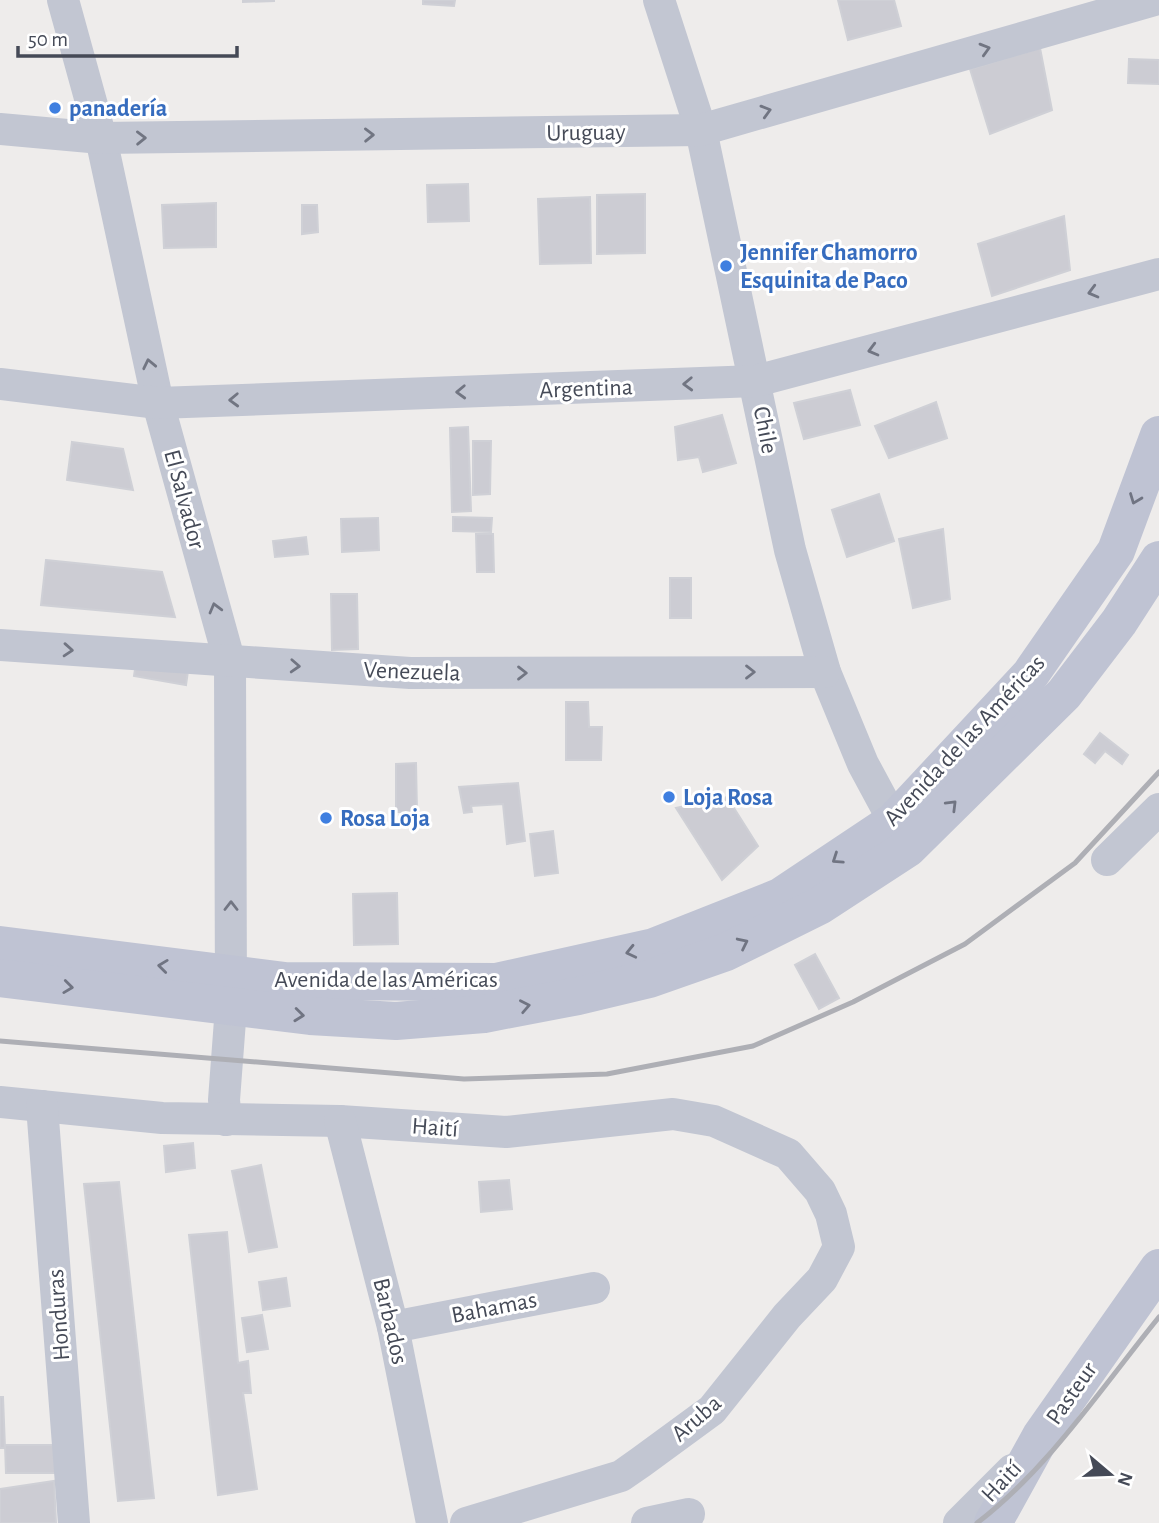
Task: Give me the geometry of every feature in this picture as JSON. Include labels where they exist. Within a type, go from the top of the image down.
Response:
[{"type":"street","name":"El Salvador","points":[[63,0],[101,138],[158,403],[230,663],[231,991],[226,1046],[225,1110]]},
{"type":"street","name":"Chile","points":[[659,0],[701,130],[790,550],[825,672],[863,764],[901,834]]},
{"type":"street","name":"Uruguay","points":[[0,129],[101,138],[701,130],[1154,0]]},
{"type":"street","name":"Argentina","points":[[0,384],[158,403],[756,381],[1159,274]]},
{"type":"street","name":"Avenida de las Américas","points":[[901,834],[1030,675],[1116,551],[1159,435]]},
{"type":"street","name":"Avenida de las Américas","points":[[0,978],[231,991],[285,981],[496,982],[654,947],[780,897],[901,834],[1064,694],[1119,622],[1159,560]]},
{"type":"street","name":"Venezuela","points":[[0,645],[230,663],[410,673],[825,672]]},
{"type":"street","points":[[1107,860],[1159,809]]},
{"type":"street","name":"Avenida de las Américas","points":[[0,945],[231,991]]},
{"type":"street","name":"Haití","points":[[0,1102],[41,1106],[225,1110],[506,1132],[673,1114],[714,1121],[788,1154],[820,1191],[831,1214]]},
{"type":"street","name":"Honduras","points":[[41,1106],[74,1523]]},
{"type":"street","name":"Barbados","points":[[340,1121],[393,1327],[432,1523]]},
{"type":"street","name":"Aruba","points":[[466,1523],[621,1476],[712,1410],[779,1325],[822,1279],[839,1247],[831,1214]]},
{"type":"street","name":"Pasteur","points":[[993,1523],[1041,1436],[1159,1268]]},
{"type":"street","name":"Bahamas","points":[[393,1327],[594,1288]]},
{"type":"street","name":"Haití","points":[[959,1523],[997,1488],[1041,1436]]},
{"type":"street","points":[[647,1523],[689,1514]]},
{"type":"building","points":[[274,0],[274,1],[243,2]]},
{"type":"building","points":[[423,0],[455,0],[454,6],[423,4]]},
{"type":"building","points":[[838,0],[894,0],[901,26],[848,40]]},
{"type":"building","points":[[1040,48],[1052,110],[990,134],[970,69]]},
{"type":"building","points":[[1129,59],[1159,60],[1159,84],[1128,83]]},
{"type":"building","points":[[468,184],[469,221],[428,222],[427,185]]},
{"type":"building","points":[[645,194],[645,253],[597,254],[597,195]]},
{"type":"building","points":[[590,197],[591,263],[540,264],[538,199]]},
{"type":"building","points":[[216,203],[216,247],[164,248],[162,205]]},
{"type":"building","points":[[302,205],[317,205],[318,232],[302,234]]},
{"type":"building","points":[[1064,216],[1070,270],[992,296],[978,244]]},
{"type":"building","points":[[850,390],[860,425],[804,439],[794,403]]},
{"type":"building","points":[[936,402],[947,438],[889,458],[875,426]]},
{"type":"building","points":[[722,415],[736,463],[703,472],[699,457],[678,460],[675,427]]},
{"type":"building","points":[[468,427],[471,511],[452,512],[450,428]]},
{"type":"building","points":[[473,441],[491,441],[490,494],[473,495]]},
{"type":"building","points":[[72,442],[123,449],[133,490],[67,480]]},
{"type":"building","points":[[879,494],[894,541],[847,557],[832,510]]},
{"type":"building","points":[[453,517],[492,518],[491,532],[453,531]]},
{"type":"building","points":[[378,518],[379,550],[342,552],[341,519]]},
{"type":"building","points":[[943,529],[950,599],[913,608],[899,539]]},
{"type":"building","points":[[476,534],[493,534],[494,572],[477,572]]},
{"type":"building","points":[[306,537],[308,554],[275,557],[273,541]]},
{"type":"building","points":[[46,560],[162,572],[175,617],[41,605]]},
{"type":"building","points":[[670,578],[691,578],[691,618],[670,618]]},
{"type":"building","points":[[331,594],[357,594],[358,649],[332,650]]},
{"type":"building","points":[[136,663],[188,671],[186,685],[134,676]]},
{"type":"building","points":[[566,702],[588,702],[589,727],[602,727],[601,760],[566,760]]},
{"type":"building","points":[[1100,733],[1128,755],[1122,764],[1105,751],[1095,763],[1084,754]]},
{"type":"building","points":[[416,763],[417,812],[396,812],[396,764]]},
{"type":"building","points":[[518,783],[525,841],[507,844],[503,804],[471,806],[472,812],[464,813],[459,787]]},
{"type":"building","points":[[727,797],[758,846],[722,880],[676,808]]},
{"type":"building","points":[[553,831],[558,873],[535,876],[530,834]]},
{"type":"building","points":[[397,893],[398,944],[354,945],[353,894]]},
{"type":"building","points":[[815,954],[839,998],[819,1009],[795,965]]},
{"type":"building","points":[[193,1143],[195,1168],[166,1172],[164,1146]]},
{"type":"building","points":[[261,1165],[277,1247],[249,1252],[232,1171]]},
{"type":"building","points":[[509,1180],[512,1209],[481,1212],[479,1182]]},
{"type":"building","points":[[119,1182],[154,1498],[118,1501],[84,1184]]},
{"type":"building","points":[[227,1232],[238,1363],[248,1361],[251,1393],[243,1393],[257,1489],[218,1495],[189,1235]]},
{"type":"building","points":[[286,1278],[290,1306],[263,1310],[259,1282]]},
{"type":"building","points":[[262,1315],[268,1349],[247,1352],[242,1318]]},
{"type":"building","points":[[0,1397],[3,1397],[5,1448],[0,1448]]},
{"type":"building","points":[[5,1445],[57,1445],[57,1473],[6,1473]]},
{"type":"building","points":[[54,1481],[56,1523],[0,1523],[0,1489]]},
{"type":"railway","points":[[0,1041],[464,1079],[607,1074],[753,1046],[853,1002],[965,944],[1075,863],[1159,772]]},
{"type":"railway","points":[[977,1523],[1003,1501],[1051,1452],[1159,1317]]},
{"type":"place","name":"panadería","points":[[55,108]]},
{"type":"place","name":"Jennifer Chamorro Esquinita de Paco","points":[[726,266]]},
{"type":"place","name":"Loja Rosa","points":[[669,797]]},
{"type":"place","name":"Rosa Loja","points":[[326,818]]}]
